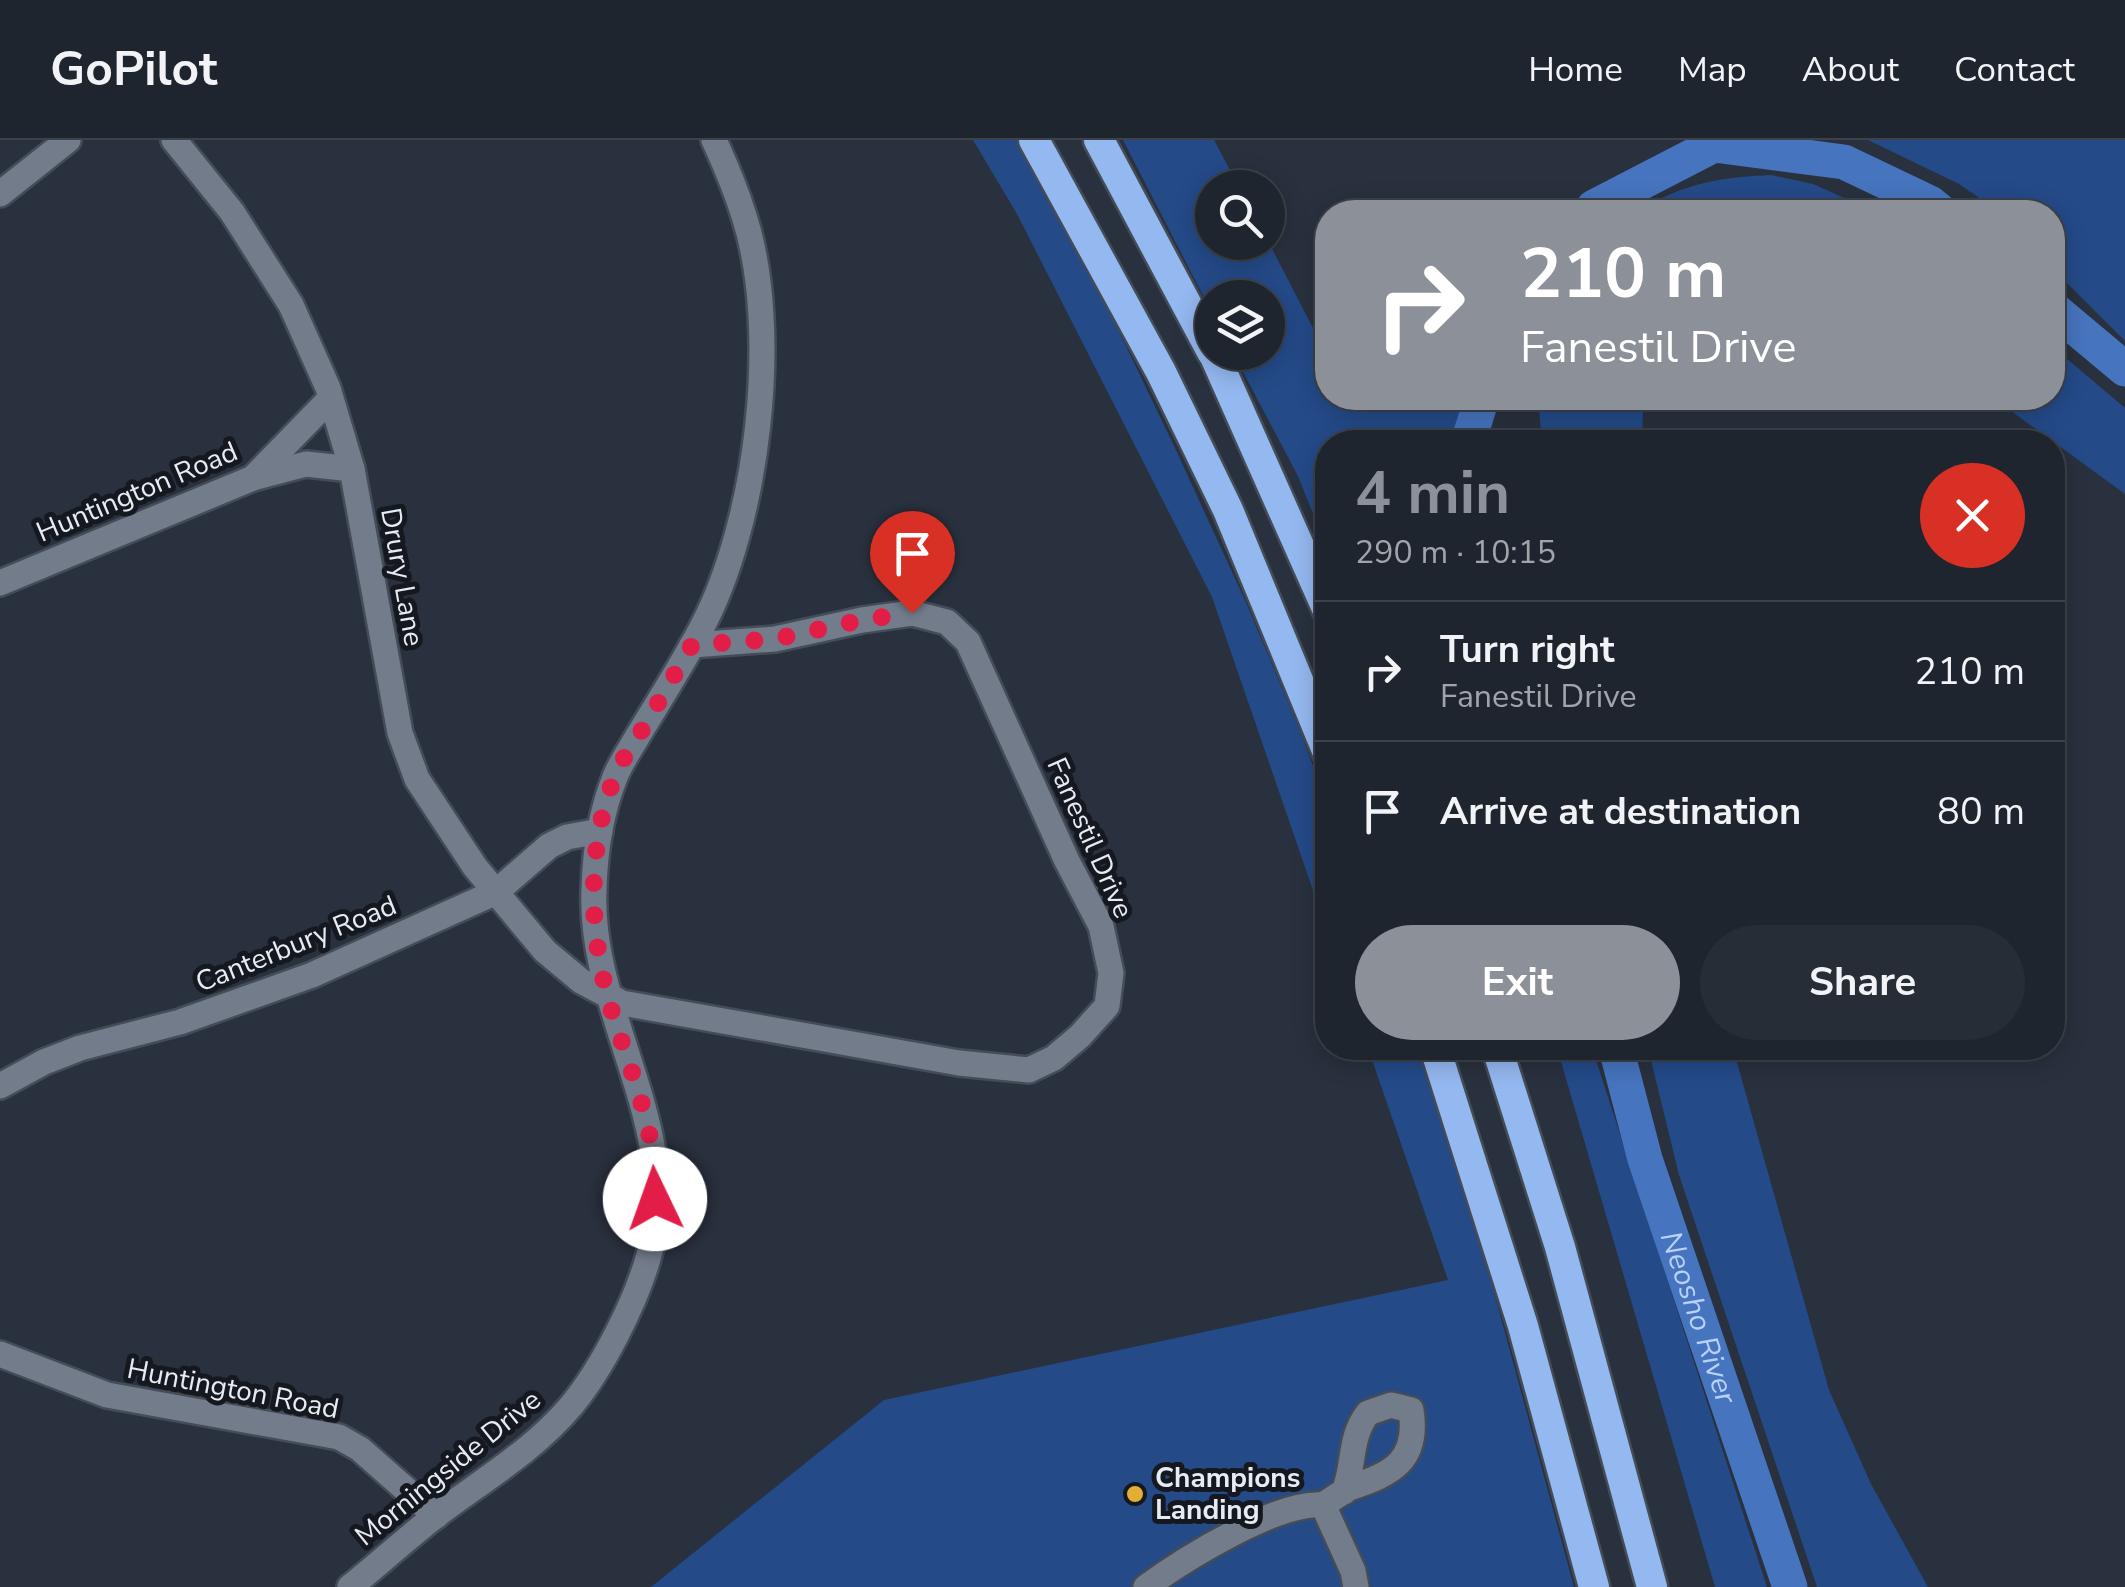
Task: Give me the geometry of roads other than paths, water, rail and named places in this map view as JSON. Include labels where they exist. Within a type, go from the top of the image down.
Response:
[{"type":"highway","points":[[1034,140],[1162,372],[1220,493],[1315,722]]},
{"type":"highway","points":[[1099,140],[1195,319]]},
{"type":"highway","points":[[1221,370],[1315,582]]},
{"type":"highway","points":[[1439,1060],[1523,1326],[1594,1587]]},
{"type":"highway","points":[[1500,1060],[1560,1247],[1652,1587]]},
{"type":"street","points":[[0,194],[68,140]]},
{"type":"street","name":"Drury Lane","points":[[174,140],[232,212],[290,305],[330,399],[352,469],[400,733],[417,779],[475,867],[546,951],[581,981],[608,995]]},
{"type":"street","name":"Morningside Drive","points":[[350,1587],[436,1516],[518,1456],[570,1407],[604,1358],[649,1256],[654,1232],[656,1165],[638,1088],[608,995],[597,944],[593,892],[600,831],[616,775],[704,624],[751,487],[762,381],[758,282],[745,218],[714,140]]},
{"type":"street","name":"Huntington Road","points":[[0,583],[254,478],[330,399]]},
{"type":"street","points":[[254,478],[306,464],[352,469]]},
{"type":"street","name":"Fanestil Drive","points":[[608,995],[622,1003],[960,1063],[1029,1070],[1054,1058],[1107,1006],[1111,974],[1101,926],[1067,861],[968,642],[948,622],[912,613],[775,639],[692,645]]},
{"type":"street","name":"Canterbury Road","points":[[0,1086],[80,1048],[180,1022],[312,974],[496,892],[549,846],[580,832],[600,831]]},
{"type":"street","name":"Huntington Road","points":[[0,1354],[107,1395],[339,1436],[360,1449],[436,1516]]},
{"type":"street","points":[[1146,1587],[1202,1548],[1292,1510],[1334,1498],[1356,1587]]},
{"type":"waterway","name":"Neosho River","points":[[1608,200],[1714,145],[1844,162],[1924,200]]},
{"type":"waterway","name":"Neosho River","points":[[2065,319],[2125,369]]},
{"type":"waterway","name":"Neosho River","points":[[1472,430],[1478,410]]},
{"type":"waterway","name":"Neosho River","points":[[1619,1060],[1645,1159],[1790,1587]]},
{"type":"place","name":"Champions Landing","points":[[1135,1494]]}]
